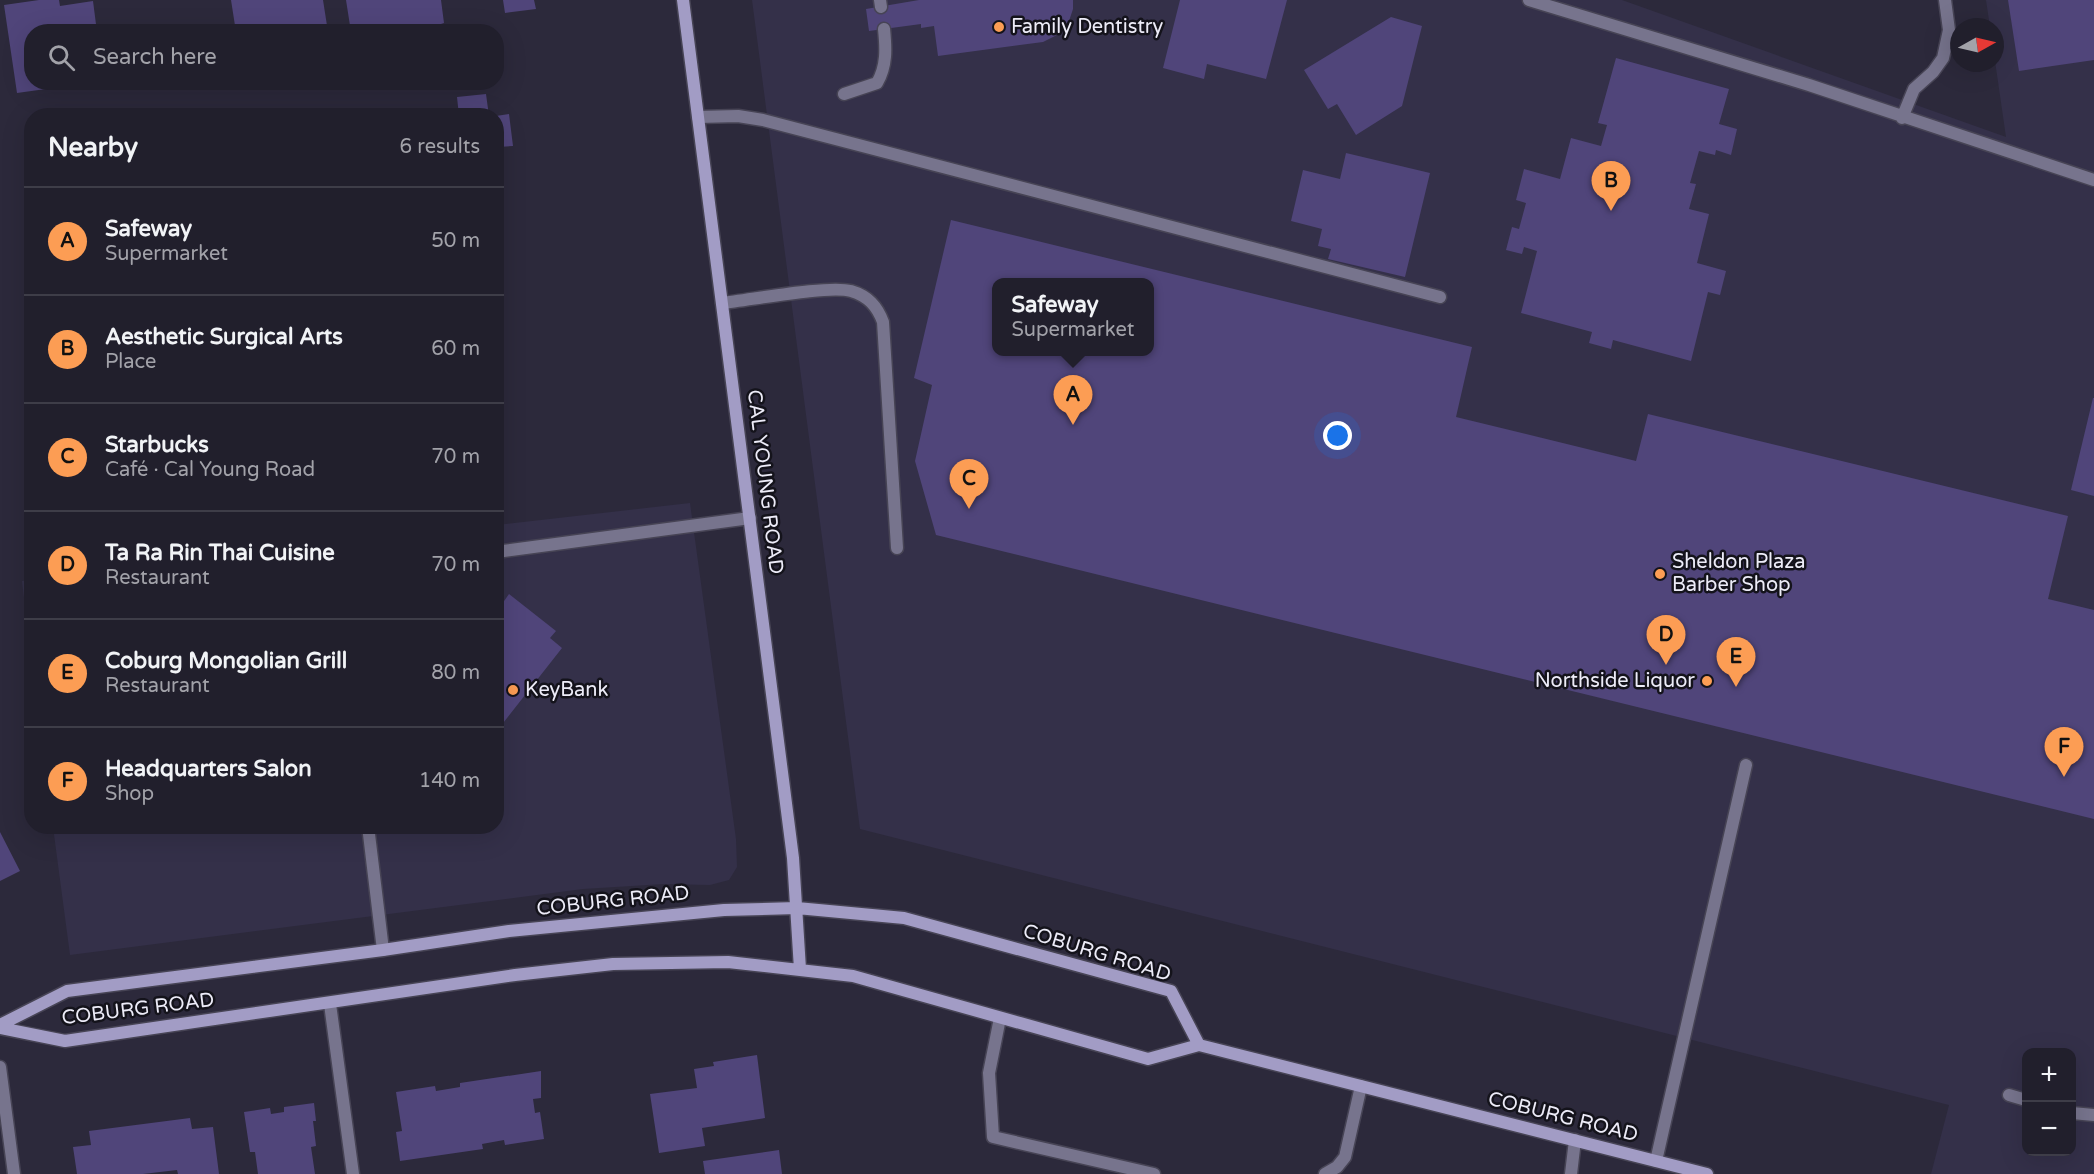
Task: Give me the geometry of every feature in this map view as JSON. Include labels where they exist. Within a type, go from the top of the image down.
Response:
[{"type":"main road","name":"CAL YOUNG ROAD","points":[[683,0],[750,518],[797,908],[800,969]]},
{"type":"main road","name":"COBURG ROAD","points":[[0,1027],[67,991],[533,928],[723,910],[797,908],[904,918],[1171,991],[1199,1045]]},
{"type":"main road","name":"COBURG ROAD","points":[[0,1027],[66,1041],[515,975],[613,964],[728,962],[853,976],[1148,1059],[1199,1045],[1707,1174]]},
{"type":"street","points":[[1530,0],[1809,85],[1902,118],[2094,180]]},
{"type":"street","points":[[1902,118],[1914,89],[1933,72],[1943,58],[1949,30],[1945,0]]},
{"type":"street","points":[[844,94],[877,83],[887,50],[884,29]]},
{"type":"street","points":[[698,117],[738,116],[763,120],[1440,297]]},
{"type":"street","points":[[722,303],[837,290],[862,295],[872,301],[883,322],[897,548]]},
{"type":"street","points":[[504,551],[750,518]]},
{"type":"street","points":[[1656,1161],[1746,765]]},
{"type":"street","points":[[369,834],[383,950]]},
{"type":"street","points":[[330,1004],[353,1174]]},
{"type":"street","points":[[1000,1018],[989,1073],[993,1137],[1154,1174]]},
{"type":"street","points":[[0,1067],[14,1174]]},
{"type":"street","points":[[1325,1174],[1337,1167],[1345,1157],[1361,1086]]},
{"type":"street","points":[[2009,1095],[2022,1099]]},
{"type":"street","points":[[2076,1113],[2094,1115]]},
{"type":"street","points":[[1571,1174],[1575,1140]]},
{"type":"shaded area","points":[[752,0],[1622,0],[2006,137],[1997,72],[2004,72],[2004,18],[1989,18],[1986,0],[2094,0],[2094,1174],[1931,1174],[1949,1105],[860,829]]},
{"type":"shaded area","points":[[690,503],[736,839],[737,867],[729,880],[710,885],[664,884],[583,889],[70,955],[54,834],[504,834],[504,524]]},
{"type":"building","points":[[39,0],[59,0],[60,6],[93,1],[96,24],[24,24],[24,90],[39,90],[17,93],[4,5]]},
{"type":"building","points":[[231,0],[323,0],[327,24],[235,24]]},
{"type":"building","points":[[346,0],[441,0],[444,23],[441,24],[350,24]]},
{"type":"building","points":[[503,0],[534,0],[536,9],[505,13]]},
{"type":"building","name":"Family Dentistry","points":[[919,0],[1073,0],[1073,9],[1068,24],[1055,36],[1043,42],[938,56],[934,26],[921,28],[921,24],[869,31],[866,9]]},
{"type":"building","points":[[1180,0],[1287,0],[1266,79],[1207,64],[1204,79],[1163,68]]},
{"type":"building","points":[[2008,0],[2094,0],[2094,60],[2019,71]]},
{"type":"building","points":[[1391,17],[1422,26],[1402,106],[1356,135],[1337,104],[1328,109],[1304,70]]},
{"type":"building","points":[[1616,58],[1729,89],[1719,124],[1737,129],[1731,155],[1716,150],[1715,155],[1699,151],[1690,183],[1696,184],[1689,209],[1709,214],[1697,263],[1726,271],[1720,295],[1708,292],[1691,361],[1613,340],[1611,349],[1589,343],[1592,332],[1521,313],[1537,251],[1524,247],[1522,254],[1506,250],[1512,227],[1519,229],[1526,203],[1516,200],[1524,169],[1560,179],[1571,138],[1601,146],[1607,125],[1598,123]]},
{"type":"building","points":[[486,94],[488,108],[458,108],[457,97]]},
{"type":"building","points":[[509,114],[513,146],[504,147],[504,115]]},
{"type":"building","points":[[1346,153],[1430,173],[1405,277],[1328,259],[1331,249],[1318,246],[1322,229],[1291,221],[1303,170],[1340,179]]},
{"type":"building","points":[[951,220],[1472,347],[1456,417],[1636,461],[1648,414],[2068,516],[2048,599],[2094,610],[2094,819],[936,535],[915,461],[932,385],[914,378]]},
{"type":"building","points":[[2094,398],[2094,496],[2071,490]]},
{"type":"building","name":"KeyBank","points":[[509,594],[556,631],[550,638],[562,648],[504,722],[504,601]]},
{"type":"building","points":[[0,832],[20,871],[0,881]]},
{"type":"building","points":[[757,1055],[765,1118],[702,1128],[705,1146],[659,1153],[650,1094],[697,1088],[694,1069],[714,1066],[713,1062]]},
{"type":"building","points":[[541,1071],[541,1098],[533,1099],[535,1113],[540,1112],[544,1139],[505,1145],[504,1140],[482,1144],[483,1149],[400,1161],[396,1132],[402,1131],[396,1092],[435,1086],[436,1091],[460,1087],[460,1083]]},
{"type":"building","points":[[314,1103],[316,1121],[313,1121],[316,1146],[311,1147],[315,1174],[258,1174],[255,1152],[250,1152],[244,1112],[270,1108],[271,1114],[284,1112],[284,1107]]},
{"type":"building","points":[[190,1118],[192,1129],[213,1127],[219,1174],[178,1174],[177,1170],[143,1174],[77,1174],[73,1147],[91,1145],[89,1131]]},
{"type":"building","points":[[779,1150],[782,1174],[705,1174],[703,1161]]},
{"type":"place","name":"Family Dentistry","points":[[999,27]]},
{"type":"place","name":"Aesthetic Surgical Arts","points":[[1611,211]]},
{"type":"place","name":"Safeway","points":[[1073,425]]},
{"type":"place","name":"Starbucks","points":[[969,509]]},
{"type":"place","name":"Sheldon Plaza Barber Shop","points":[[1660,574]]},
{"type":"place","name":"Ta Ra Rin Thai Cuisine","points":[[1666,665]]},
{"type":"place","name":"Northside Liquor","points":[[1707,681]]},
{"type":"place","name":"Coburg Mongolian Grill","points":[[1736,687]]},
{"type":"place","name":"KeyBank","points":[[513,690]]},
{"type":"place","name":"Headquarters Salon","points":[[2064,777]]}]
